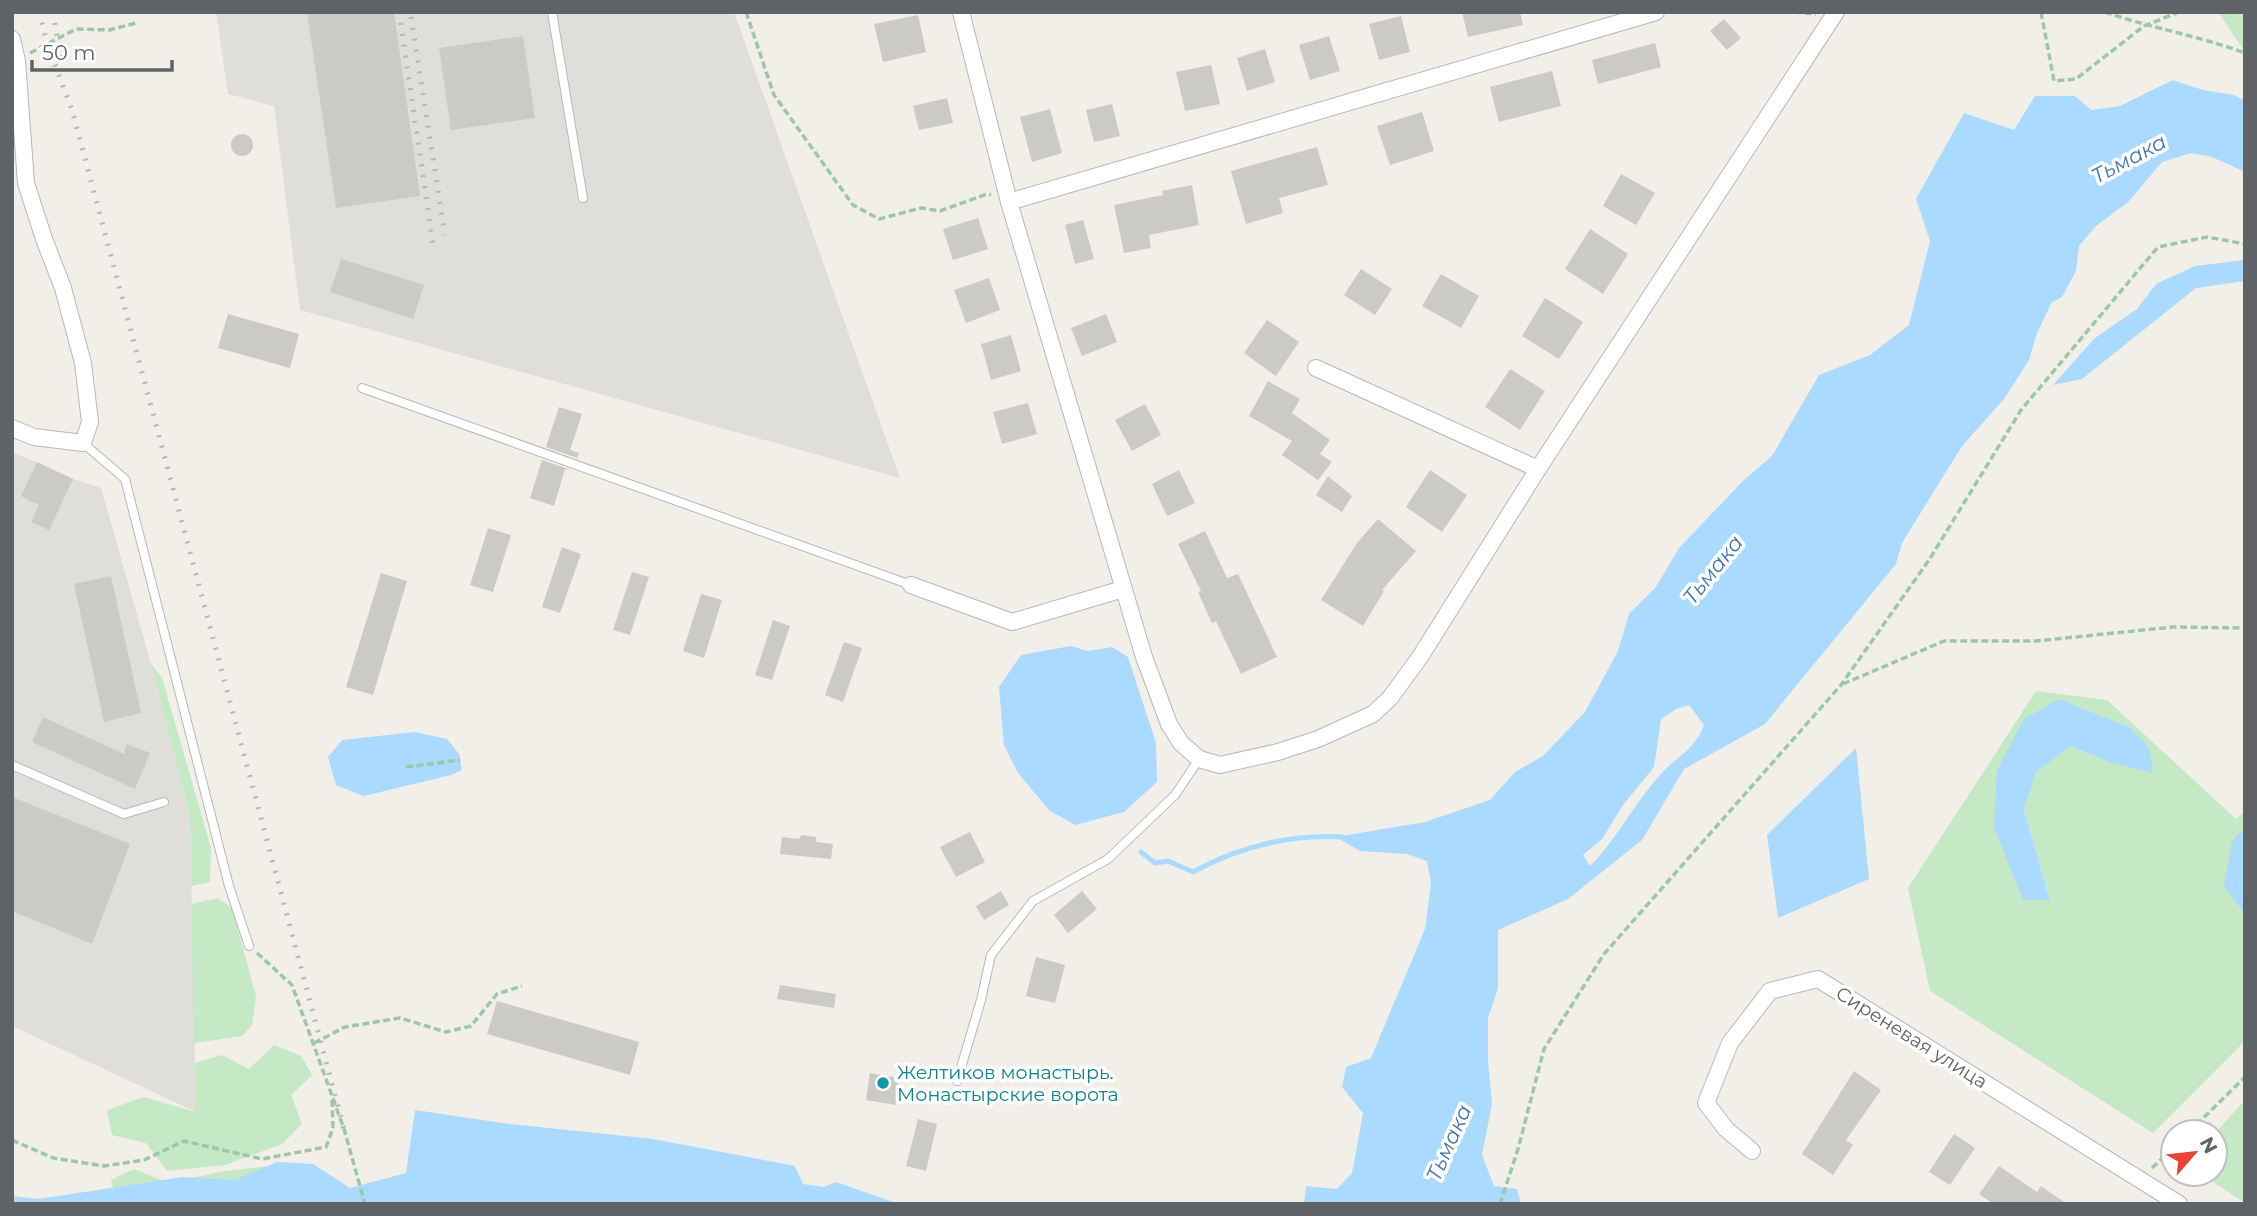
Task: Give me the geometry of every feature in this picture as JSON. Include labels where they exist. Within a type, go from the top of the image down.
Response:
[{"type":"street","points":[[961,12],[1009,202],[1123,589],[1168,724],[1181,743],[1199,759],[1220,765],[1278,752],[1318,739],[1373,714],[1390,698],[1420,657],[1538,469],[1836,12]]},
{"type":"street","points":[[1009,202],[1656,12]]},
{"type":"street","points":[[12,39],[17,61],[26,183],[63,288],[83,363],[90,422],[83,443],[34,437],[12,428]]},
{"type":"street","points":[[1316,368],[1538,469]]},
{"type":"street","points":[[911,585],[1012,622],[1123,589]]},
{"type":"street","name":"Сиреневая улица","points":[[1752,1151],[1726,1129],[1706,1103],[1730,1043],[1770,990],[1818,979],[2179,1204]]},
{"type":"lane","points":[[552,12],[583,198]]},
{"type":"lane","points":[[362,388],[911,585]]},
{"type":"lane","points":[[83,443],[125,479],[229,886],[249,946]]},
{"type":"lane","points":[[957,1082],[991,955],[1032,901],[1108,859],[1175,795],[1199,759]]},
{"type":"lane","points":[[12,765],[124,814],[164,802]]},
{"type":"path","points":[[746,12],[774,95],[853,205],[879,219],[921,208],[940,211],[987,194],[1009,202]]},
{"type":"path","points":[[2041,12],[2054,81],[2076,79],[2144,26],[2179,12]]},
{"type":"path","points":[[2105,12],[2144,26],[2214,41],[2245,53]]},
{"type":"path","points":[[17,61],[76,29],[109,30],[136,23]]},
{"type":"path","points":[[1500,1204],[1545,1049],[1604,954],[1841,685],[1929,560],[2021,410],[2158,247],[2207,237],[2245,244]]},
{"type":"path","points":[[1841,685],[1944,641],[2036,641],[2173,627],[2245,628]]},
{"type":"path","points":[[407,767],[460,760]]},
{"type":"path","points":[[249,946],[292,985],[344,1129],[365,1204]]},
{"type":"path","points":[[313,1044],[345,1027],[400,1018],[446,1032],[471,1026],[497,994],[522,985]]},
{"type":"path","points":[[2203,1118],[2245,1077]]},
{"type":"path","points":[[12,1140],[53,1158],[103,1166],[144,1160],[184,1141],[262,1159],[326,1147],[333,1128],[332,1098]]},
{"type":"path","points":[[2141,1179],[2159,1162]]},
{"type":"shaded area","points":[[216,12],[734,12],[900,478],[300,310],[274,106],[228,94]]},
{"type":"shaded area","points":[[12,452],[73,479],[101,488],[151,664],[190,816],[196,1112],[12,1026]]},
{"type":"green space","points":[[2218,12],[2245,12],[2245,52]]},
{"type":"green space","points":[[151,664],[162,678],[211,848],[210,882],[191,886],[190,816]]},
{"type":"green space","points":[[2036,691],[2107,700],[2236,819],[2245,811],[2245,827],[2232,841],[2245,904],[2245,1041],[2168,1118],[2159,1118],[2159,1127],[2153,1133],[1930,991],[1908,888]],"holes":[[[2059,699],[2129,727],[2109,762],[2071,746],[2036,772],[2024,810],[2050,899],[1997,770]]]},
{"type":"green space","points":[[218,898],[232,908],[256,996],[252,1025],[242,1036],[194,1043],[191,904]]},
{"type":"green space","points":[[274,1045],[301,1056],[312,1075],[291,1095],[302,1124],[282,1144],[225,1165],[167,1171],[146,1143],[112,1135],[107,1110],[144,1097],[195,1112],[195,1063],[222,1055],[249,1069]]},
{"type":"green space","points":[[2245,1100],[2245,1203],[2222,1188],[2229,1188],[2229,1118]]},
{"type":"green space","points":[[295,1163],[297,1179],[116,1199],[111,1180],[134,1169],[169,1183],[219,1172]]},
{"type":"water","name":"Тьмака","points":[[2173,80],[2203,90],[2234,95],[2245,101],[2245,172],[2212,157],[2191,153],[2162,162],[2128,202],[2095,227],[2079,246],[2076,271],[2062,297],[2052,302],[2037,333],[2029,360],[2004,399],[1962,446],[1902,543],[1896,564],[1765,724],[1684,769],[1642,840],[1568,899],[1498,930],[1498,988],[1488,1018],[1492,1104],[1482,1155],[1494,1186],[1517,1189],[1521,1204],[1304,1204],[1306,1186],[1337,1189],[1352,1173],[1363,1113],[1342,1087],[1346,1067],[1371,1058],[1425,929],[1431,883],[1427,861],[1407,854],[1360,851],[1336,837],[1425,822],[1490,800],[1515,772],[1543,756],[1585,712],[1618,651],[1629,614],[1656,587],[1679,548],[1743,481],[1772,456],[1819,375],[1870,355],[1909,325],[1930,241],[1916,199],[1964,113],[2014,130],[2035,96],[2075,96],[2091,110],[2120,106]],"holes":[[[1689,705],[1704,725],[1695,741],[1652,785],[1590,866],[1583,855],[1602,839],[1623,805],[1654,767],[1661,719],[1676,709]]]},
{"type":"water","points":[[2245,260],[2245,281],[2196,288],[2082,379],[2053,385],[2095,338],[2137,309],[2156,284],[2195,266]]},
{"type":"water","points":[[1071,646],[1088,651],[1112,647],[1128,657],[1156,743],[1157,782],[1124,812],[1075,825],[1049,810],[1018,773],[1004,745],[999,687],[1021,655]]},
{"type":"water","points":[[2059,699],[2129,727],[2149,748],[2153,773],[2109,762],[2071,746],[2036,772],[2024,810],[2050,900],[2023,900],[1994,827],[1997,770],[2024,719]]},
{"type":"water","points":[[415,732],[447,739],[459,754],[462,770],[364,796],[336,785],[328,757],[342,740]]},
{"type":"water","points":[[1856,748],[1869,879],[1778,918],[1767,835]]},
{"type":"water","points":[[2245,827],[2245,914],[2224,886],[2232,841]]},
{"type":"water","points":[[415,1110],[502,1123],[653,1139],[795,1166],[803,1184],[824,1187],[836,1182],[899,1204],[12,1204],[12,1196],[38,1199],[183,1177],[235,1180],[277,1162],[313,1164],[350,1188],[406,1173]]},
{"type":"building","points":[[307,12],[394,12],[420,196],[336,208]]},
{"type":"building","points":[[1462,12],[1520,12],[1523,25],[1468,37]]},
{"type":"building","points":[[918,15],[926,52],[883,62],[874,24]]},
{"type":"building","points":[[1401,16],[1410,52],[1379,60],[1369,24]]},
{"type":"building","points":[[1724,19],[1741,38],[1727,50],[1710,31]]},
{"type":"building","points":[[523,36],[535,118],[451,130],[439,48]]},
{"type":"building","points":[[1329,36],[1340,71],[1310,80],[1299,45]]},
{"type":"building","points":[[1655,43],[1661,67],[1598,84],[1592,60]]},
{"type":"building","points":[[1265,49],[1275,82],[1247,91],[1237,58]]},
{"type":"building","points":[[1211,65],[1220,104],[1185,111],[1176,72]]},
{"type":"building","points":[[1552,71],[1561,106],[1499,122],[1490,87]]},
{"type":"building","points":[[947,98],[953,123],[919,130],[913,106]]},
{"type":"building","points":[[1112,104],[1120,136],[1094,142],[1086,110]]},
{"type":"building","points":[[1050,109],[1062,153],[1032,162],[1020,117]]},
{"type":"building","points":[[1422,112],[1434,151],[1390,165],[1377,126]]},
{"type":"building","points":[[238,134],[246,134],[253,141],[253,149],[246,156],[238,156],[231,149],[231,141]]},
{"type":"building","points":[[1317,147],[1328,185],[1279,198],[1283,213],[1246,224],[1231,171]]},
{"type":"building","points":[[1621,174],[1655,193],[1636,225],[1603,206]]},
{"type":"building","points":[[1192,185],[1199,225],[1149,235],[1151,248],[1124,253],[1114,205],[1163,195],[1162,191]]},
{"type":"building","points":[[978,218],[988,249],[953,260],[943,229]]},
{"type":"building","points":[[1083,220],[1094,259],[1075,264],[1065,225]]},
{"type":"building","points":[[1590,229],[1628,254],[1603,294],[1565,269]]},
{"type":"building","points":[[341,259],[424,285],[413,319],[330,292]]},
{"type":"building","points":[[1361,269],[1392,289],[1375,315],[1344,295]]},
{"type":"building","points":[[1441,274],[1479,296],[1461,328],[1422,306]]},
{"type":"building","points":[[989,278],[1000,310],[966,323],[954,290]]},
{"type":"building","points":[[1545,298],[1583,322],[1559,359],[1522,336]]},
{"type":"building","points":[[228,314],[299,334],[290,368],[218,348]]},
{"type":"building","points":[[1106,314],[1117,342],[1082,356],[1071,328]]},
{"type":"building","points":[[1267,320],[1299,342],[1276,376],[1244,353]]},
{"type":"building","points":[[1011,335],[1021,371],[991,380],[981,344]]},
{"type":"building","points":[[1510,369],[1545,391],[1520,430],[1485,407]]},
{"type":"building","points":[[1268,381],[1300,399],[1292,413],[1330,440],[1320,454],[1332,462],[1318,480],[1282,455],[1292,441],[1249,416]]},
{"type":"building","points":[[1028,403],[1037,434],[1002,444],[993,412]]},
{"type":"building","points":[[1145,404],[1161,435],[1132,451],[1115,420]]},
{"type":"building","points":[[559,407],[582,414],[570,450],[579,453],[577,458],[546,447]]},
{"type":"building","points":[[542,460],[574,471],[565,469],[554,506],[530,498]]},
{"type":"building","points":[[37,462],[73,479],[49,530],[31,522],[39,505],[21,496]]},
{"type":"building","points":[[1179,470],[1195,503],[1167,516],[1152,484]]},
{"type":"building","points":[[1430,470],[1467,495],[1442,532],[1406,507]]},
{"type":"building","points":[[1328,476],[1352,496],[1342,512],[1316,495]]},
{"type":"building","points":[[1378,519],[1416,551],[1382,590],[1384,591],[1363,626],[1321,600],[1357,543]]},
{"type":"building","points":[[488,528],[511,535],[493,592],[470,585]]},
{"type":"building","points":[[1205,531],[1227,578],[1238,574],[1277,657],[1241,674],[1216,621],[1212,623],[1198,592],[1201,591],[1178,544]]},
{"type":"building","points":[[562,547],[581,554],[560,613],[542,607]]},
{"type":"building","points":[[632,572],[649,577],[630,635],[613,630]]},
{"type":"building","points":[[381,573],[407,581],[373,695],[346,687]]},
{"type":"building","points":[[111,576],[141,713],[104,722],[74,584]]},
{"type":"building","points":[[701,594],[722,600],[704,658],[683,651]]},
{"type":"building","points":[[773,620],[790,626],[772,680],[755,675]]},
{"type":"building","points":[[844,642],[862,648],[843,702],[825,695]]},
{"type":"building","points":[[43,717],[124,754],[127,744],[150,753],[135,789],[32,742]]},
{"type":"building","points":[[12,797],[130,844],[92,944],[12,911]]},
{"type":"building","points":[[970,832],[985,862],[956,877],[940,847]]},
{"type":"building","points":[[802,835],[816,837],[816,842],[833,844],[831,859],[780,854],[782,837],[799,839]]},
{"type":"building","points":[[1001,891],[1009,905],[984,920],[976,906]]},
{"type":"building","points":[[1082,891],[1097,909],[1068,933],[1054,915]]},
{"type":"building","points":[[1036,957],[1065,965],[1055,1003],[1026,996]]},
{"type":"building","points":[[780,985],[836,994],[834,1008],[777,999]]},
{"type":"building","points":[[497,1001],[639,1042],[630,1075],[487,1034]]},
{"type":"building","points":[[1854,1071],[1881,1090],[1846,1140],[1853,1145],[1833,1175],[1802,1154]]},
{"type":"building","name":"Желтиков монастырь. Монастырские ворота","points":[[870,1073],[899,1078],[896,1105],[866,1100]]},
{"type":"building","points":[[918,1119],[937,1124],[926,1171],[906,1166]]},
{"type":"building","points":[[1954,1134],[1975,1148],[1950,1185],[1929,1172]]},
{"type":"building","points":[[1999,1166],[2037,1192],[2041,1186],[2067,1204],[1993,1204],[1979,1194]]},
{"type":"waterway","points":[[1141,852],[1155,863],[1168,861],[1193,872],[1210,863],[1265,844],[1303,838],[1343,837]]},
{"type":"railway","points":[[39,12],[47,43],[72,110],[344,1129]]},
{"type":"railway","points":[[53,12],[61,60]]},
{"type":"railway","points":[[399,12],[433,244]]},
{"type":"railway","points":[[411,17],[445,235]]},
{"type":"place","name":"Желтиков монастырь. Монастырские ворота","points":[[883,1083]]}]
